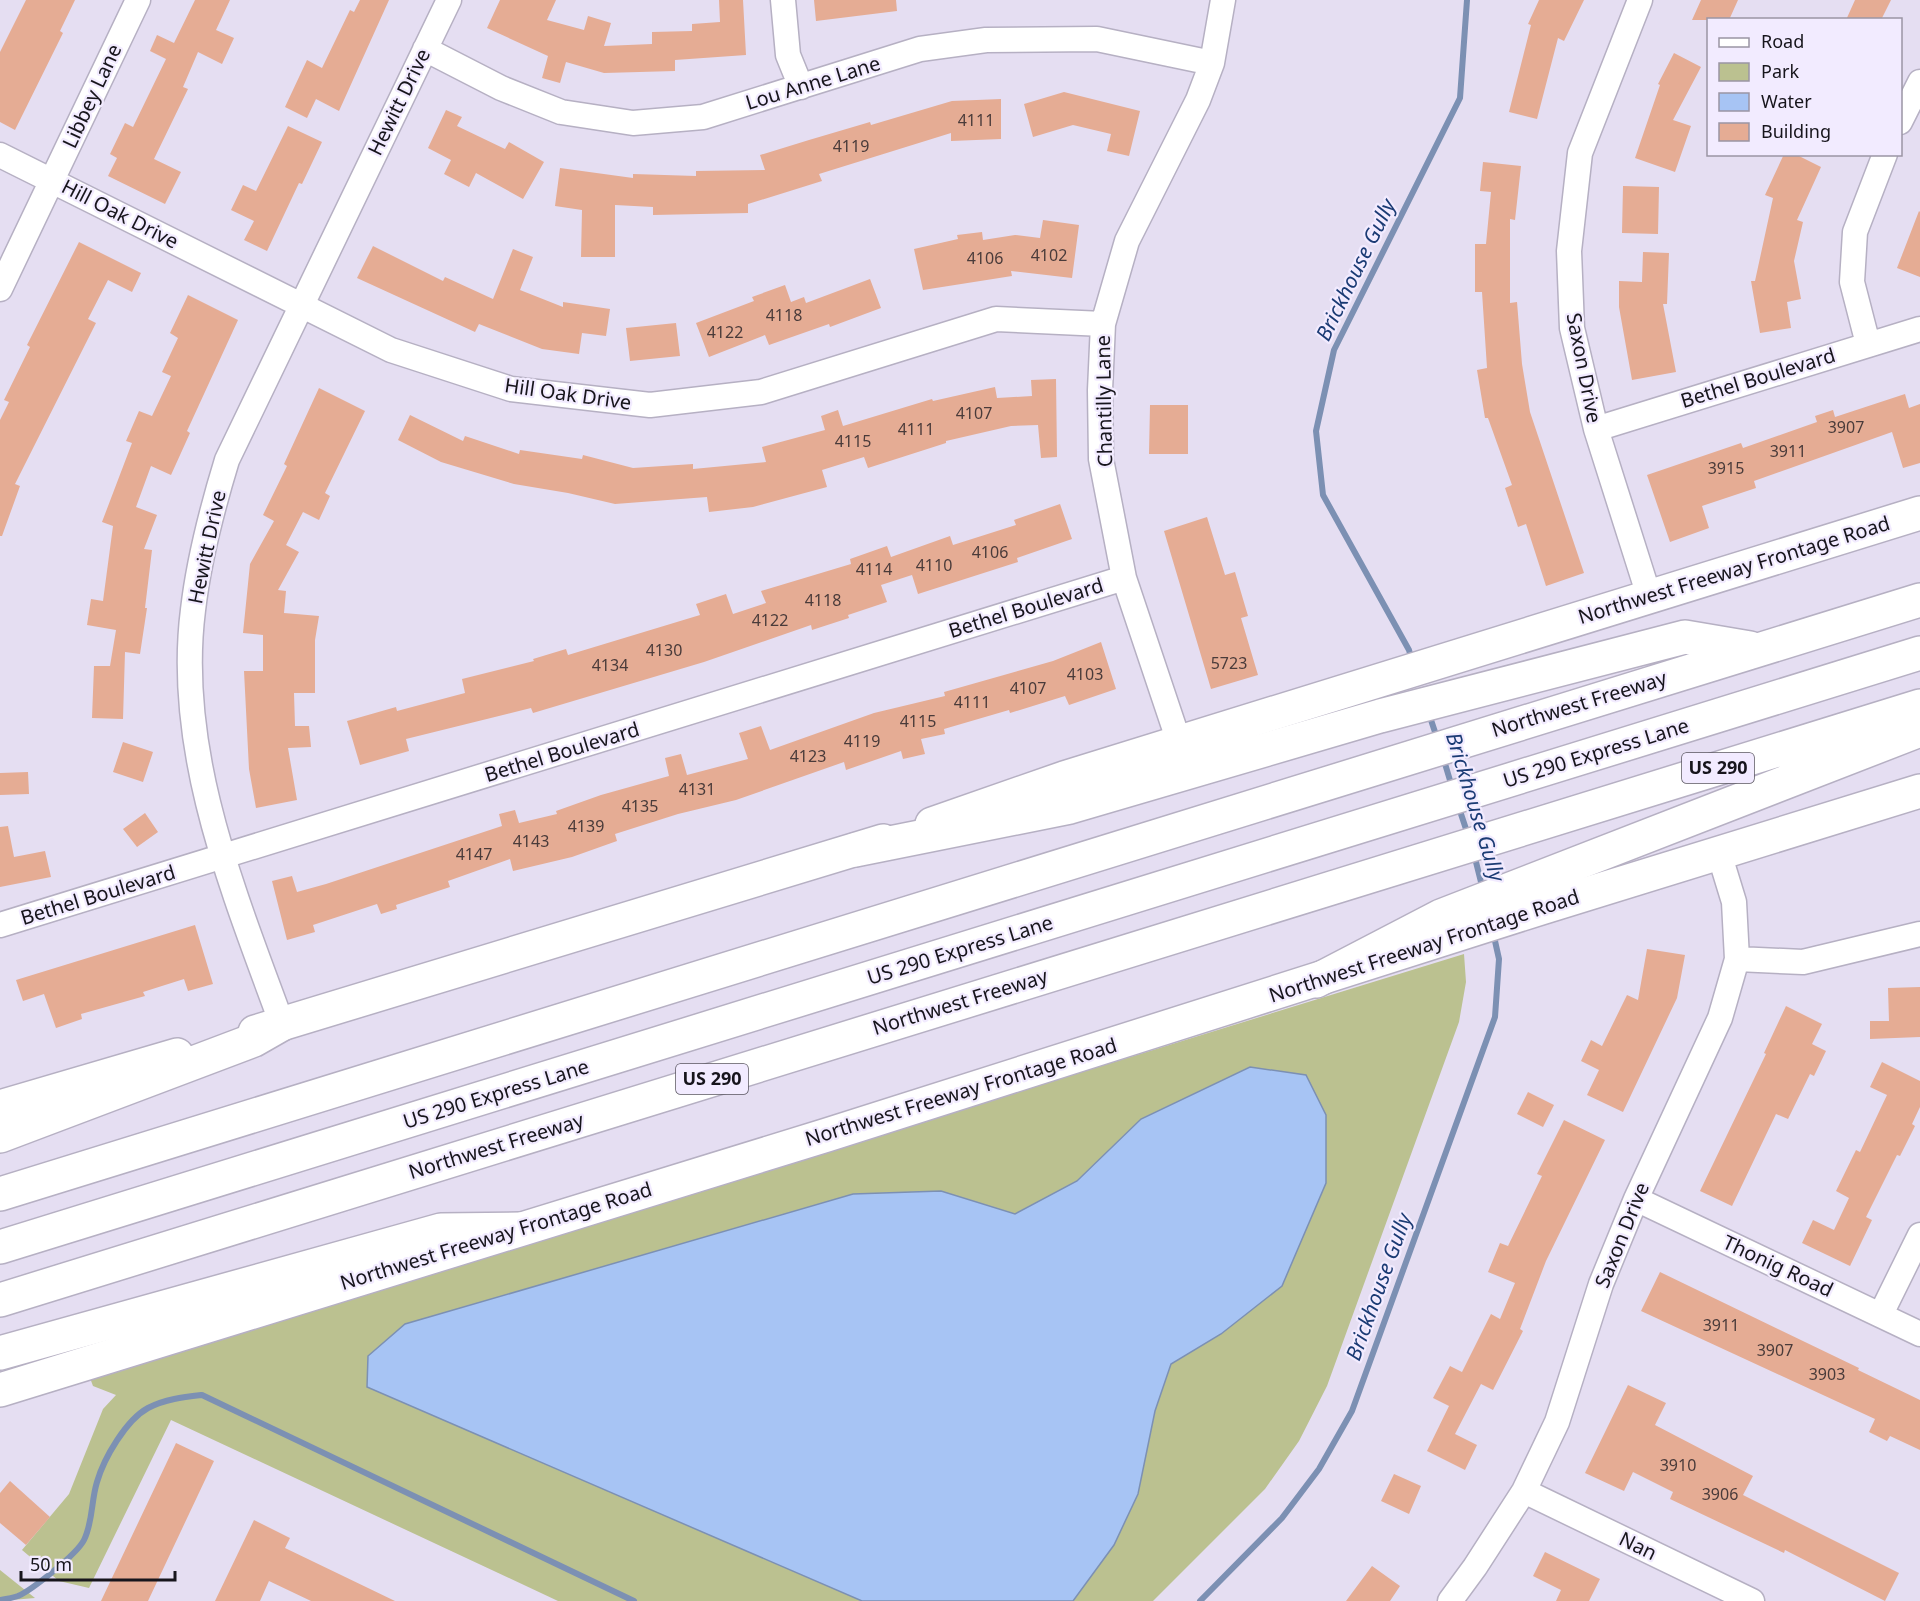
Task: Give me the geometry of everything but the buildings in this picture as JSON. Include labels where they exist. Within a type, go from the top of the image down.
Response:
[{"type":"main road","name":"Northwest Freeway Frontage Road","points":[[0,1107],[855,850],[1064,778],[1920,513]]},
{"type":"main road","name":"Northwest Freeway","points":[[0,1194],[1920,600]]},
{"type":"main road","points":[[855,850],[1070,807],[1380,716],[1685,637],[1758,649]]},
{"type":"main road","name":"US 290 Express Lane","points":[[0,1247],[1920,653]]},
{"type":"main road","name":"Northwest Freeway","points":[[0,1299],[1920,706]]},
{"type":"main road","points":[[1537,894],[1920,730]]},
{"type":"main road","name":"Northwest Freeway Frontage Road","points":[[0,1390],[1316,981],[1444,927],[1537,894],[1719,854],[1920,791]]},
{"type":"main road","points":[[0,1136],[254,1040],[282,1024]]},
{"type":"main road","points":[[0,1353],[441,1230],[520,1229]]},
{"type":"street","name":"Libbey Lane","points":[[0,289],[138,0]]},
{"type":"street","name":"Hewitt Drive","points":[[282,1024],[224,856],[197,754],[191,679],[192,612],[207,526],[227,460],[449,0]]},
{"type":"street","points":[[783,0],[788,55],[801,87]]},
{"type":"street","name":"Chantilly Lane","points":[[1179,742],[1124,578],[1101,459],[1100,390],[1103,324],[1127,241],[1198,100],[1212,63],[1222,0]]},
{"type":"street","name":"Saxon Drive","points":[[1640,0],[1580,153],[1569,251],[1572,328],[1596,429],[1649,596]]},
{"type":"street","name":"Lou Anne Lane","points":[[425,49],[501,88],[561,112],[633,123],[703,117],[920,49],[986,40],[1097,39],[1212,63]]},
{"type":"street","points":[[1902,118],[1920,82]]},
{"type":"street","name":"Hill Oak Drive","points":[[0,155],[391,350],[511,389],[650,405],[761,392],[996,319],[1103,324]]},
{"type":"street","points":[[1868,344],[1852,282],[1855,232],[1884,156]]},
{"type":"street","name":"Bethel Boulevard","points":[[1596,429],[1920,328]]},
{"type":"street","name":"Bethel Boulevard","points":[[0,925],[1124,578]]},
{"type":"street","name":"Saxon Drive","points":[[1450,1601],[1524,1491],[1557,1422],[1600,1284],[1636,1199],[1720,1018],[1737,958],[1734,902],[1719,854]]},
{"type":"street","points":[[1737,958],[1803,962],[1920,934]]},
{"type":"street","name":"Thonig Road","points":[[1636,1199],[1920,1334]]},
{"type":"street","points":[[1881,1314],[1920,1235]]},
{"type":"street","name":"Nan","points":[[1524,1491],[1743,1599]]},
{"type":"green space","points":[[1464,954],[1466,982],[1459,1022],[1327,1386],[1299,1441],[1265,1489],[1153,1601],[558,1601],[171,1420],[89,1588],[59,1581],[22,1550],[69,1494],[103,1409],[116,1395],[93,1386],[90,1378]]},
{"type":"green space","points":[[0,1570],[35,1598],[0,1601]]},
{"type":"water","points":[[1250,1067],[1306,1075],[1326,1115],[1326,1183],[1282,1286],[1221,1334],[1171,1364],[1155,1411],[1138,1494],[1114,1545],[1073,1601],[862,1601],[367,1387],[368,1356],[405,1324],[853,1194],[941,1191],[1015,1214],[1077,1181],[1141,1119]]},
{"type":"waterway","name":"Brickhouse Gully","points":[[1412,661],[1409,650],[1323,495],[1316,431],[1334,350],[1460,98],[1467,0]]},
{"type":"waterway","name":"Brickhouse Gully","points":[[1429,714],[1437,738]]},
{"type":"waterway","name":"Brickhouse Gully","points":[[1443,757],[1452,787]]},
{"type":"waterway","name":"Brickhouse Gully","points":[[1458,805],[1468,835]]},
{"type":"waterway","name":"Brickhouse Gully","points":[[1474,854],[1483,890]]},
{"type":"waterway","name":"Brickhouse Gully","points":[[1200,1601],[1282,1518],[1319,1469],[1352,1411],[1495,1017],[1499,959],[1493,932]]},
{"type":"waterway","points":[[0,1600],[18,1596],[33,1587],[80,1546],[89,1526],[100,1472],[110,1451],[132,1421],[148,1408],[161,1402],[202,1395],[634,1601]]}]
